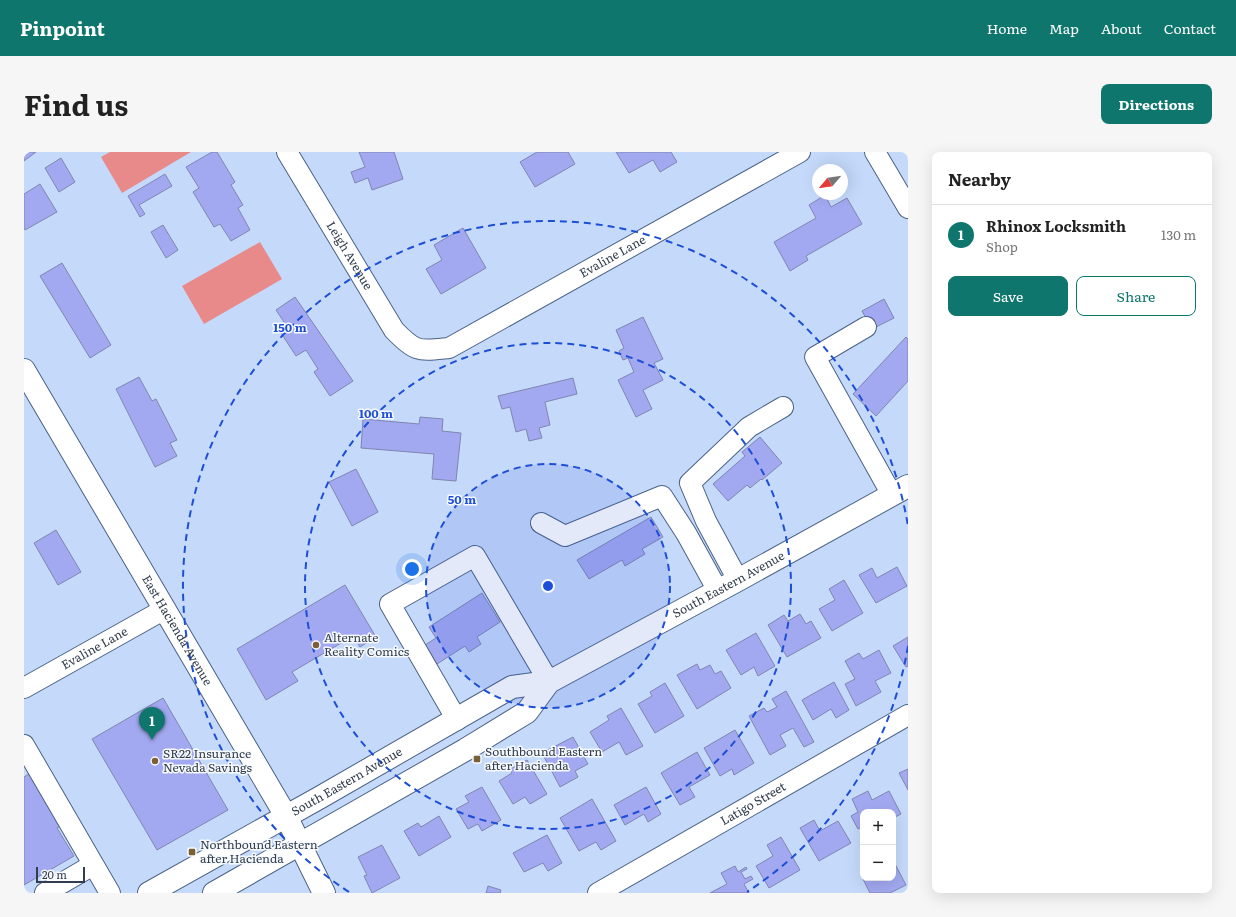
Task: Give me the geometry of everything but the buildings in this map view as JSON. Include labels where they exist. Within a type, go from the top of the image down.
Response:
[{"type":"main road","name":"East Hacienda Avenue","points":[[24,370],[286,816],[324,893]]},
{"type":"main road","name":"South Eastern Avenue","points":[[149,893],[457,720],[512,687],[548,682],[718,591],[900,490]]},
{"type":"main road","name":"South Eastern Avenue","points":[[214,893],[465,750],[527,712],[548,682]]},
{"type":"street","name":"Leigh Avenue","points":[[287,152],[394,330],[406,343],[421,351]]},
{"type":"street","name":"Evaline Lane","points":[[421,351],[449,348],[800,152]]},
{"type":"street","points":[[875,152],[908,208]]},
{"type":"street","points":[[866,327],[815,357],[900,490]]},
{"type":"street","points":[[738,580],[706,521],[690,483],[749,427],[783,407]]},
{"type":"street","points":[[541,522],[566,536],[662,496],[686,532],[718,591]]},
{"type":"street","points":[[457,720],[390,604],[476,556],[548,682]]},
{"type":"street","name":"Evaline Lane","points":[[24,688],[165,609]]},
{"type":"street","name":"Latigo Street","points":[[598,893],[908,715]]},
{"type":"street","points":[[24,745],[110,893]]},
{"type":"street","points":[[45,893],[93,865]]},
{"type":"shaded area","points":[[110,152],[191,152],[122,193],[101,157]]},
{"type":"shaded area","points":[[260,242],[282,279],[204,324],[182,286]]},
{"type":"place","name":"Alternate Reality Comics","points":[[316,645]]},
{"type":"place","name":"Rhinox Locksmith","points":[[152,740]]},
{"type":"place","name":"Southbound Eastern after Hacienda","points":[[477,759]]},
{"type":"place","name":"SR22 Insurance Nevada Savings","points":[[155,761]]},
{"type":"place","name":"Northbound Eastern after Hacienda","points":[[192,852]]}]
